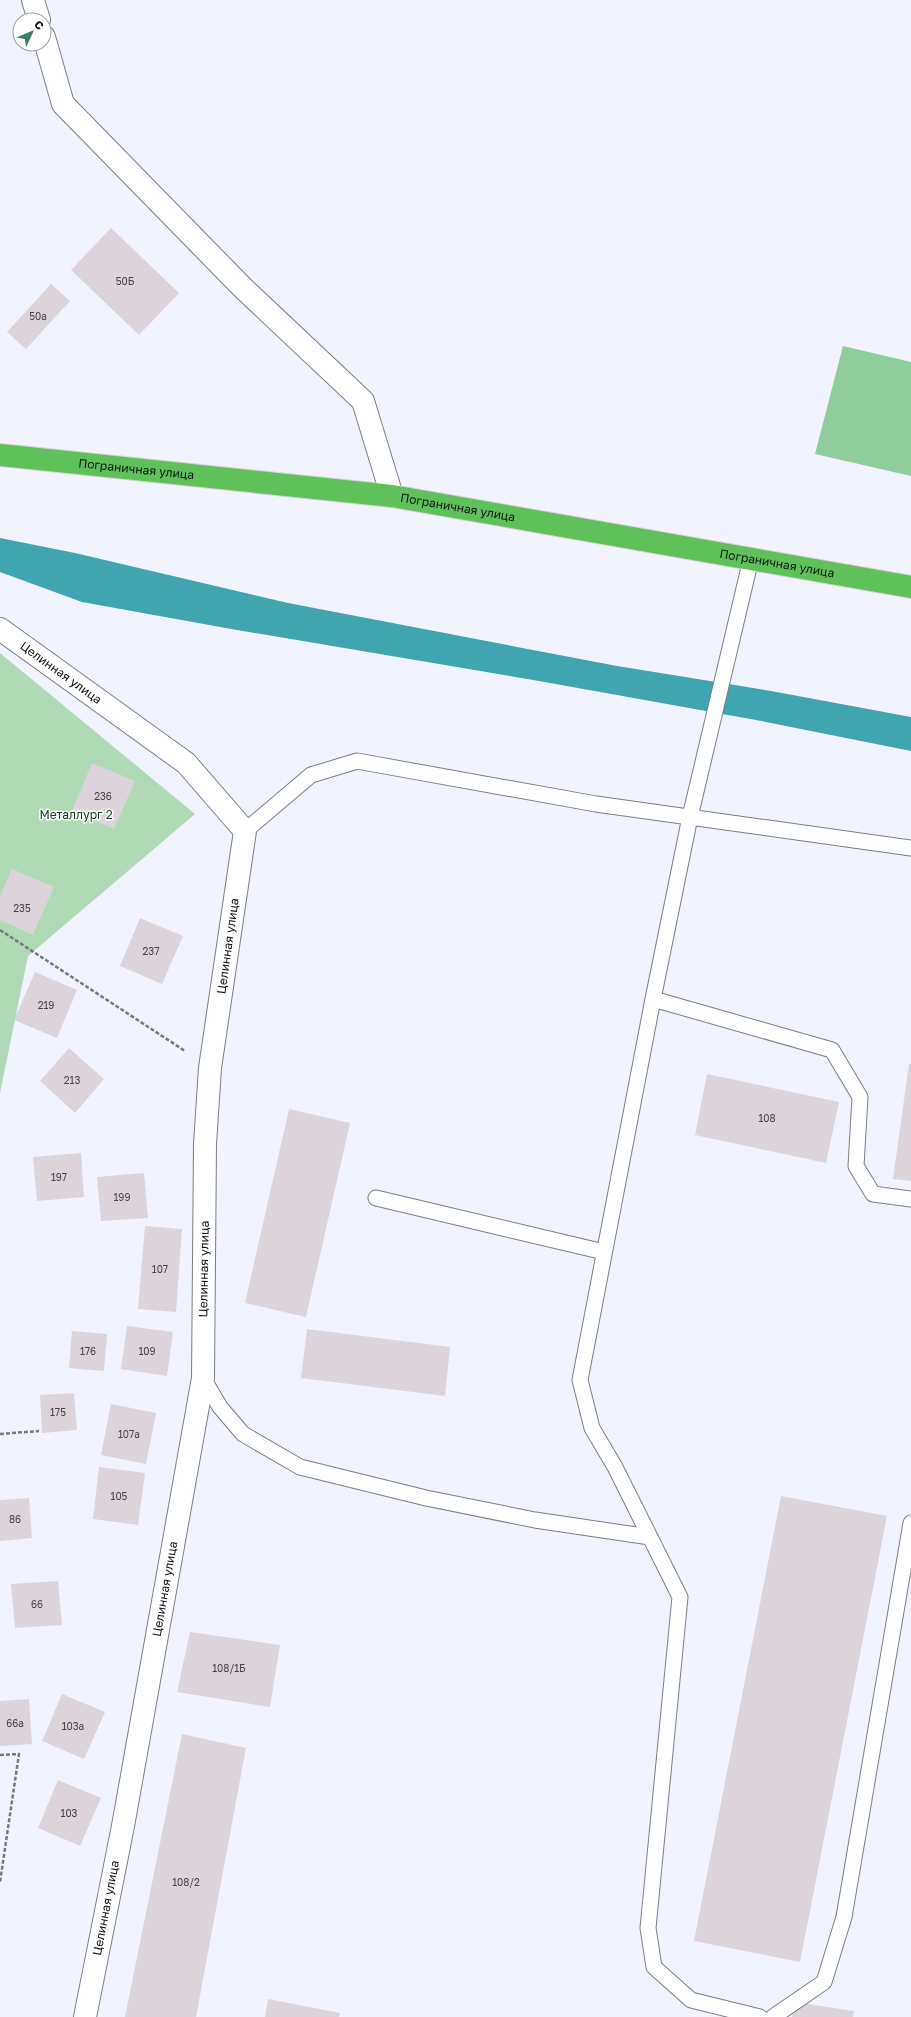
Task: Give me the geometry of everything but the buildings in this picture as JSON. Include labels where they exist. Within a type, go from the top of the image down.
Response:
[{"type":"highway","name":"Пограничная улица","points":[[0,455],[392,496],[911,587]]},
{"type":"street","points":[[33,0],[37,12]]},
{"type":"street","points":[[48,52],[63,104],[242,287],[363,401],[392,496]]},
{"type":"street","name":"Целинная улица","points":[[0,629],[186,764],[245,832],[210,1068],[205,1144],[203,1378],[123,1826],[85,2017]]},
{"type":"lane","points":[[751,559],[690,817],[653,999],[580,1380],[592,1428],[615,1467],[680,1597],[648,1928],[654,1967],[691,2000],[760,2017]]},
{"type":"lane","points":[[245,832],[310,775],[357,761],[596,804],[911,848]]},
{"type":"lane","points":[[653,999],[832,1050],[860,1097],[856,1166],[873,1194],[911,1199]]},
{"type":"lane","points":[[376,1198],[604,1252]]},
{"type":"lane","points":[[203,1378],[220,1407],[243,1434],[300,1466],[433,1500],[535,1520],[650,1537]]},
{"type":"lane","points":[[773,2017],[824,1982],[844,1917],[911,1523]]},
{"type":"path","points":[[0,930],[210,1068]]},
{"type":"path","points":[[0,1434],[39,1431]]},
{"type":"path","points":[[0,1755],[19,1754],[0,1882]]},
{"type":"green space","points":[[843,346],[911,362],[911,476],[815,454]]},
{"type":"green space","name":"Металлург 2","points":[[0,653],[195,814],[28,956],[0,1093]]},
{"type":"water","points":[[0,538],[75,553],[288,603],[617,666],[771,691],[911,717],[911,751],[756,720],[82,602],[0,572]]}]
